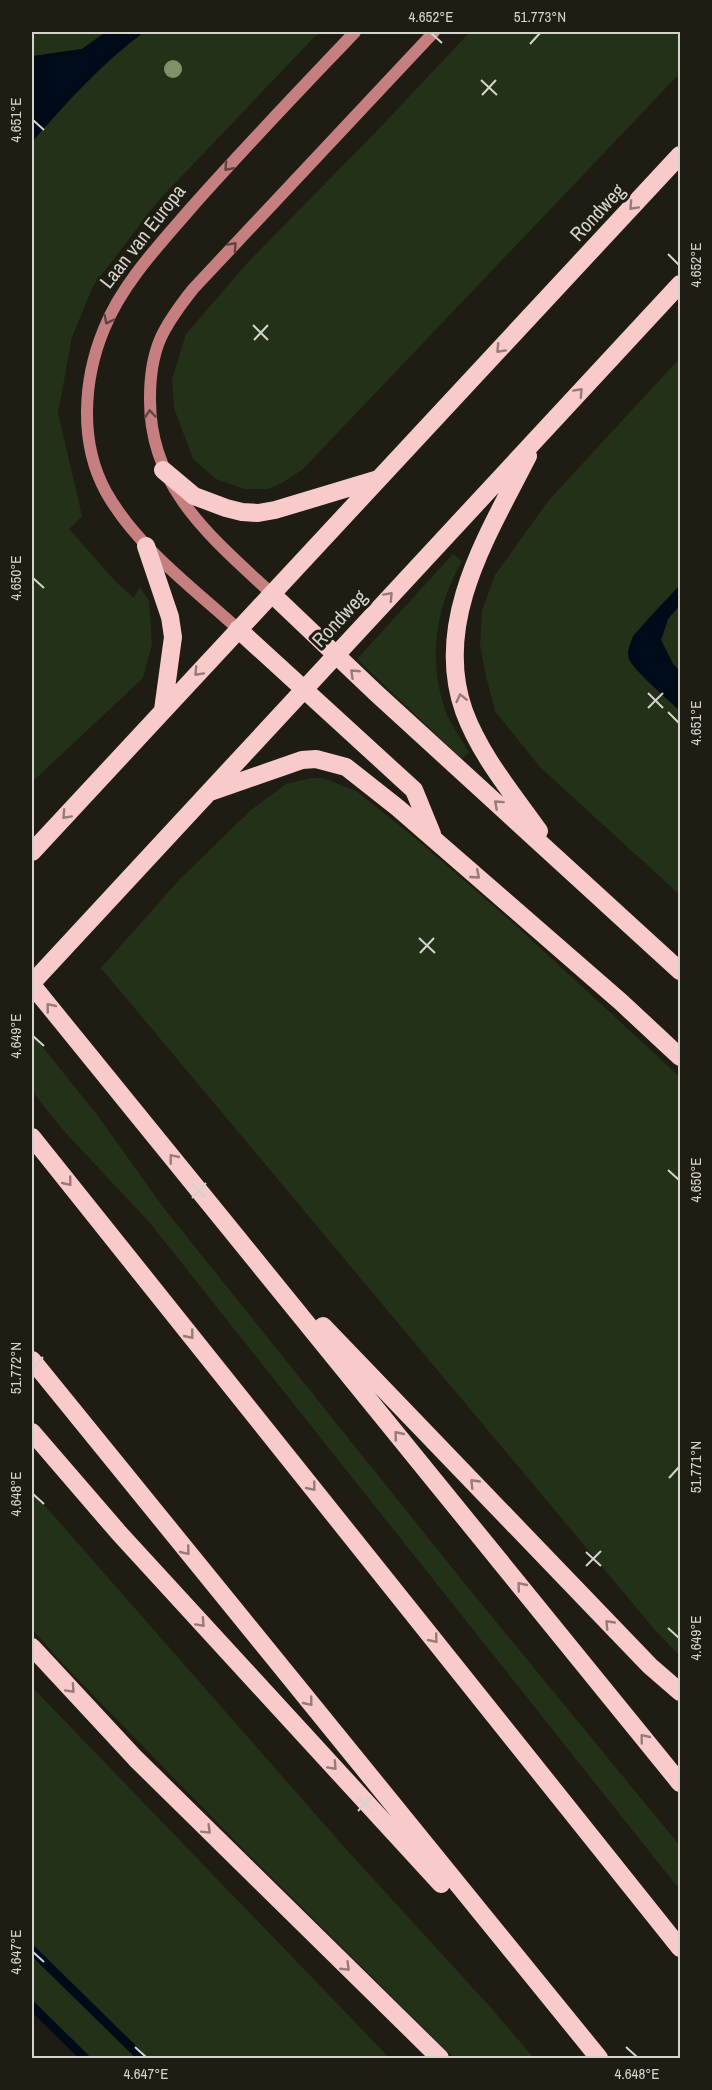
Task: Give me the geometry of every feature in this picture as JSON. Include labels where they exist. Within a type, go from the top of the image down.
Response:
[{"type":"highway","name":"Rondweg","points":[[34,850],[681,155]]},
{"type":"highway","name":"Rondweg","points":[[32,984],[681,284]]},
{"type":"highway","points":[[539,435],[475,560],[463,600],[455,652],[457,680],[464,711],[483,752],[557,857]]},
{"type":"highway","points":[[163,470],[194,496],[226,508],[250,512],[275,510],[379,478]]},
{"type":"highway","points":[[146,546],[170,617],[173,637],[164,710]]},
{"type":"highway","points":[[272,594],[335,655],[681,971]]},
{"type":"highway","name":"Laan van Europa","points":[[238,629],[414,790],[432,836]]},
{"type":"highway","points":[[208,792],[295,762],[323,761],[346,767],[432,836],[681,1057]]},
{"type":"highway","points":[[32,984],[681,1783]]},
{"type":"highway","points":[[32,1137],[681,1948]]},
{"type":"highway","points":[[237,1236],[650,1666],[681,1692]]},
{"type":"highway","points":[[32,1360],[560,2013]]},
{"type":"highway","points":[[32,1432],[119,1533],[599,2058]]},
{"type":"highway","points":[[32,1647],[144,1767],[440,2058]]},
{"type":"street","name":"Laan van Europa","points":[[238,629],[146,546],[115,506],[105,489],[92,451],[87,420],[88,391],[94,359],[104,328],[119,299],[164,239],[267,124],[355,32]]},
{"type":"street","points":[[272,594],[207,532],[185,506],[163,470],[155,445],[150,413],[153,355],[166,327],[193,290],[434,32]]},
{"type":"green space","points":[[32,32],[106,32],[82,49],[32,56]]},
{"type":"green space","points":[[144,32],[319,32],[158,201],[93,286],[72,337],[58,413],[82,516],[69,529],[116,582],[134,598],[140,587],[149,601],[152,644],[143,678],[32,782],[32,142],[99,70]]},
{"type":"green space","points":[[470,32],[680,32],[680,73],[303,469],[268,489],[244,489],[216,479],[193,459],[174,408],[172,379],[186,334],[250,260]]},
{"type":"green space","points":[[680,358],[680,585],[639,630],[629,649],[629,658],[637,670],[680,711],[680,895],[540,767],[495,711],[480,645],[482,611],[495,575],[549,500]]},
{"type":"green space","points":[[453,554],[462,561],[453,577],[441,612],[436,667],[438,685],[447,716],[469,752],[462,759],[357,659]]},
{"type":"green space","points":[[680,605],[680,671],[673,664],[661,640],[668,619]]},
{"type":"green space","points":[[310,778],[323,778],[356,791],[415,838],[511,921],[680,1077],[680,1656],[655,1630],[101,968],[180,879],[251,810],[286,784]]},
{"type":"green space","points":[[32,1034],[98,1116],[163,1207],[461,1579],[680,1846],[680,1890],[150,1223],[63,1130],[32,1091]]},
{"type":"green space","points":[[32,1491],[345,1848],[534,2058],[454,2058],[247,1853],[61,1662],[32,1629]]},
{"type":"green space","points":[[32,1687],[389,2058],[80,2058],[32,2012]]},
{"type":"water","points":[[106,32],[144,32],[99,70],[32,142],[32,56],[82,49]]},
{"type":"water","points":[[680,585],[680,605],[668,619],[661,640],[673,664],[680,671],[680,711],[638,671],[629,659],[628,653],[633,636]]},
{"type":"waterway","points":[[32,1950],[142,2058]]},
{"type":"waterway","points":[[32,2006],[85,2058]]}]
